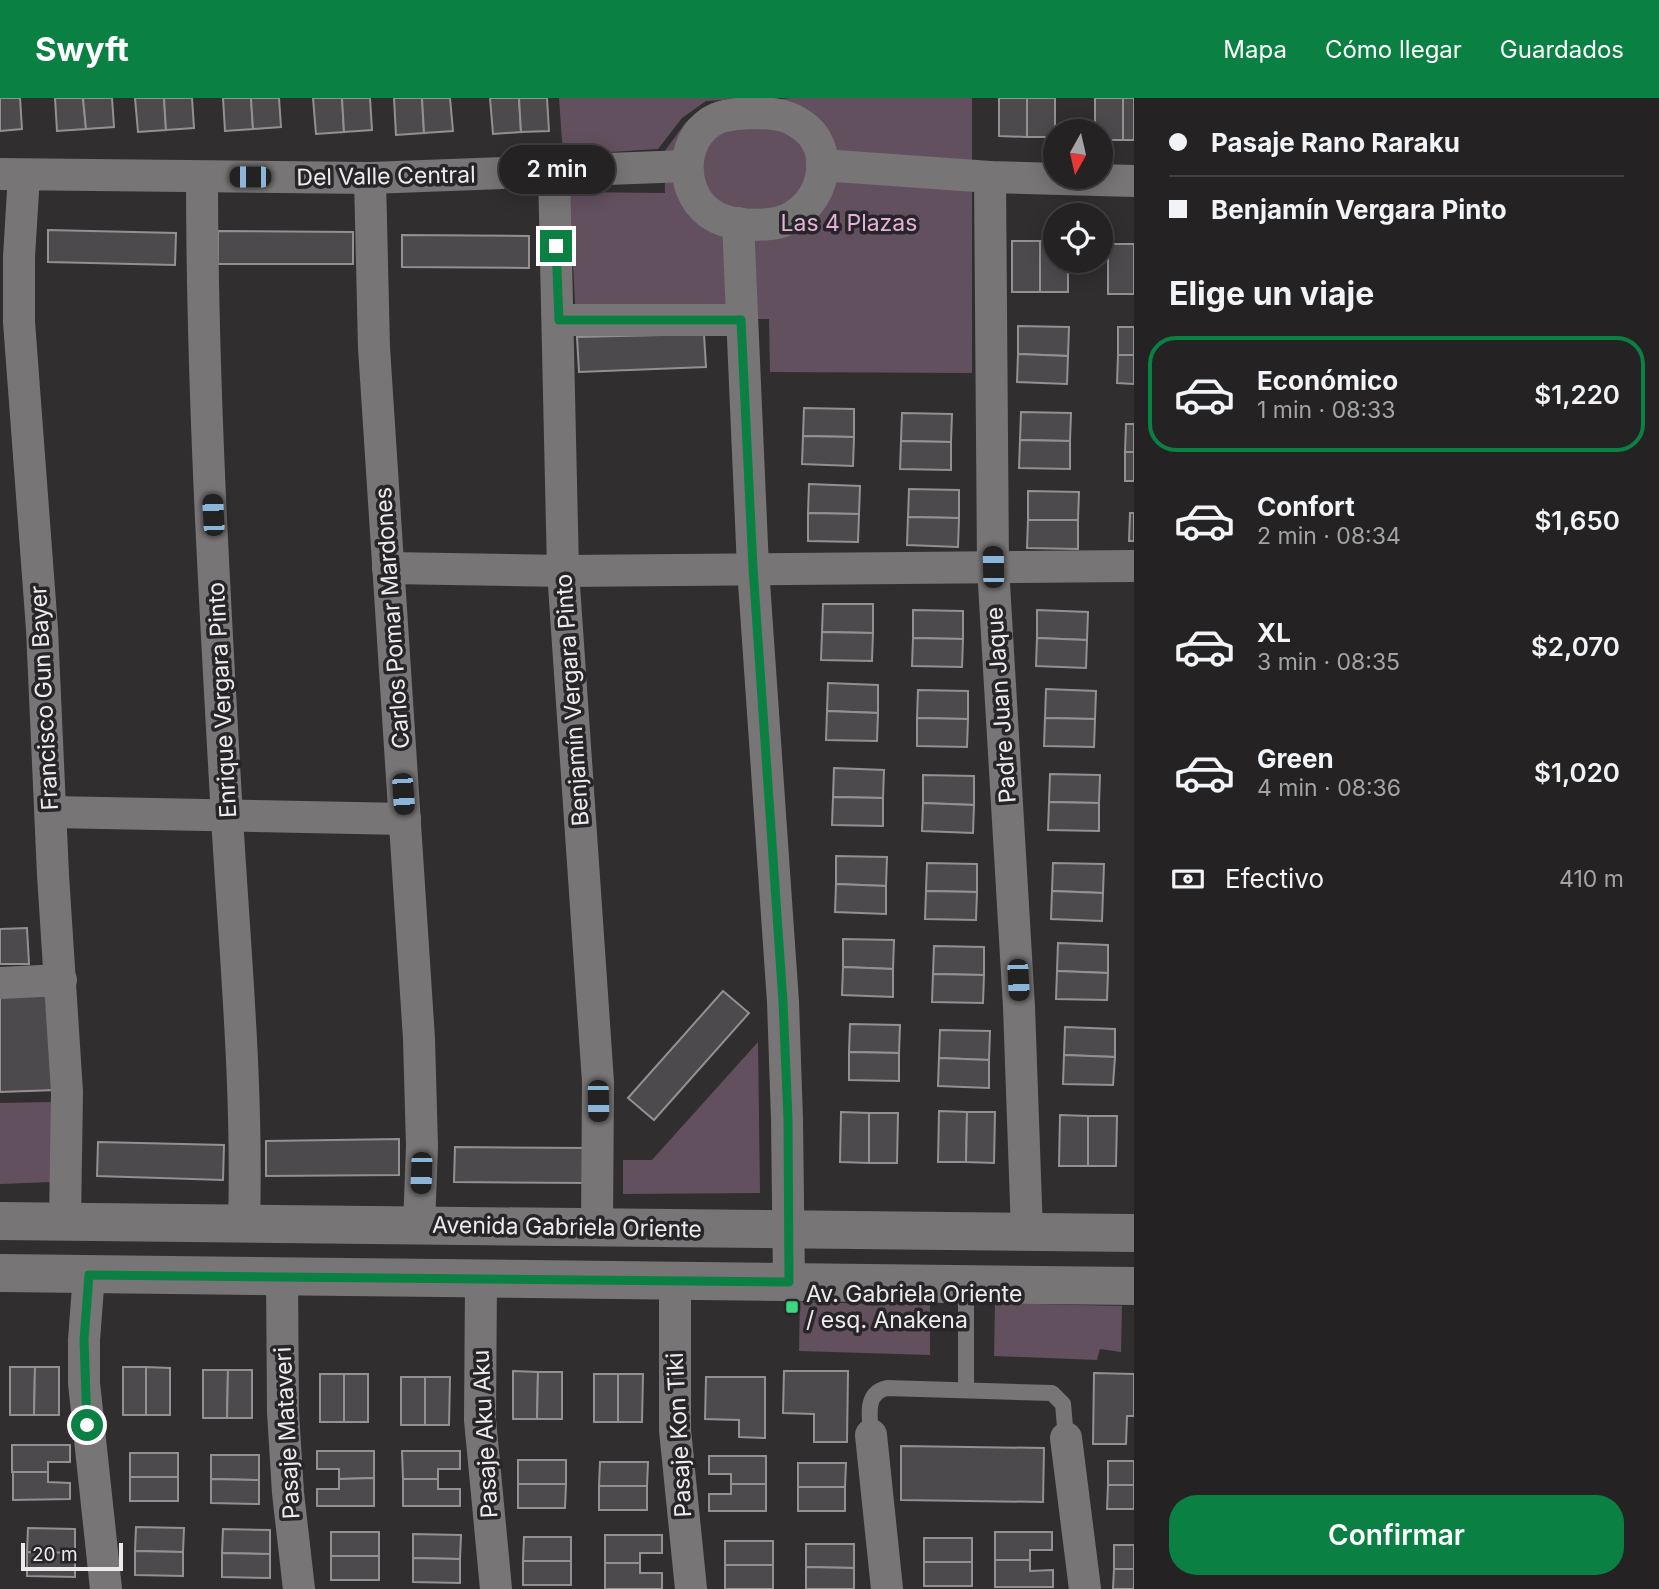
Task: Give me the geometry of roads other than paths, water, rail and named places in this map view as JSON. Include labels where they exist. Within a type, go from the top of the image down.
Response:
[{"type":"main road","name":"Avenida Gabriela Oriente","points":[[0,1221],[1134,1233]]},
{"type":"main road","points":[[0,1273],[1134,1286]]},
{"type":"street","points":[[771,106],[807,129],[816,139],[822,165],[817,191],[810,204],[788,220],[772,224],[738,223],[721,219],[709,212],[700,204],[692,190],[687,166],[692,145],[705,126],[718,118],[771,106]]},
{"type":"street","points":[[822,165],[990,177],[1134,181]]},
{"type":"street","name":"Del Valle Central","points":[[12,174],[370,178],[687,166]]},
{"type":"street","name":"Benjamín Vergara Pinto","points":[[554,172],[563,571],[598,1082],[597,1227]]},
{"type":"street","name":"Francisco Gun Bayer","points":[[12,174],[19,257],[19,322],[42,629],[53,875],[67,1092],[65,1222]]},
{"type":"street","name":"Enrique Vergara Pinto","points":[[202,177],[203,310],[227,816],[245,1099],[244,1224]]},
{"type":"street","name":"Padre Juan Jaque","points":[[990,177],[993,567],[1015,925],[1027,1232]]},
{"type":"street","name":"Carlos Pomar Mardones","points":[[370,178],[374,348],[419,1039],[422,1146],[419,1226]]},
{"type":"street","points":[[738,223],[753,568],[783,1002],[789,1282]]},
{"type":"street","points":[[559,320],[741,320]]},
{"type":"street","points":[[388,568],[563,571],[1134,566]]},
{"type":"street","points":[[51,812],[405,819]]},
{"type":"street","points":[[0,983],[61,980]]},
{"type":"street","points":[[89,1275],[84,1382],[106,1589]]},
{"type":"street","name":"Pasaje Mataveri","points":[[282,1276],[283,1412],[288,1493],[299,1589]]},
{"type":"street","name":"Pasaje Aku Aku","points":[[481,1279],[481,1432],[496,1589]]},
{"type":"street","name":"Pasaje Kon Tiki","points":[[675,1280],[675,1430],[691,1589]]},
{"type":"street","points":[[870,1435],[887,1589]]},
{"type":"street","points":[[1066,1438],[1085,1589]]},
{"type":"lane","points":[[966,1284],[966,1390]]},
{"type":"lane","points":[[870,1435],[871,1400],[880,1390],[966,1390],[1052,1393],[1063,1404],[1066,1438]]},
{"type":"place","name":"Av. Gabriela Oriente / esq. Anakena","points":[[792,1307]]},
{"type":"park label","name":"Las 4 Plazas","points":[[849,223]]}]
